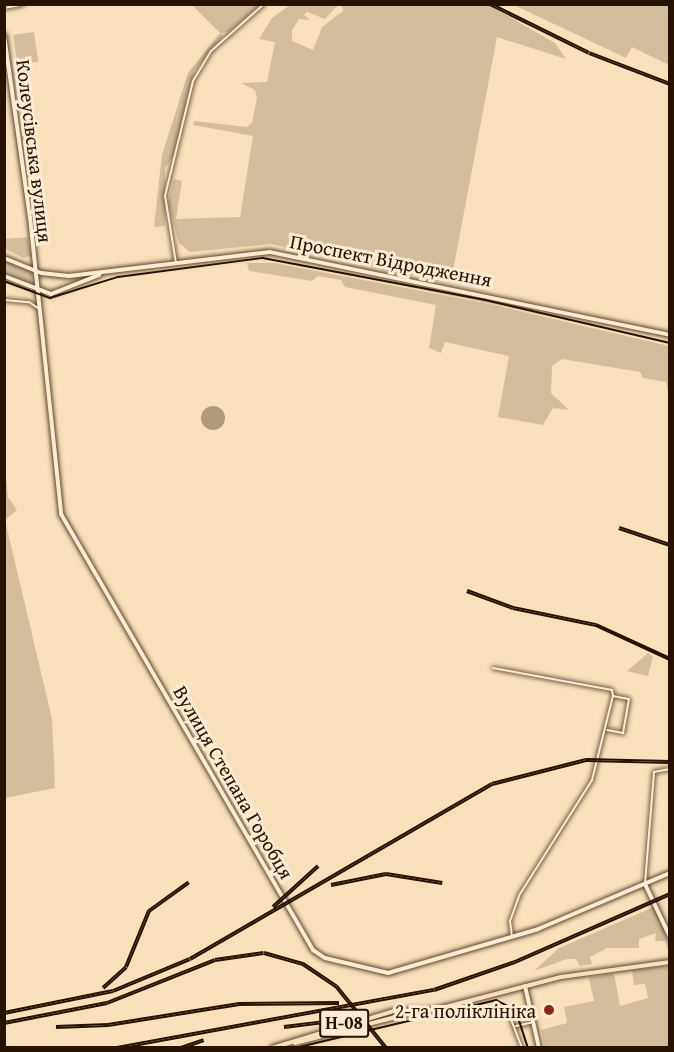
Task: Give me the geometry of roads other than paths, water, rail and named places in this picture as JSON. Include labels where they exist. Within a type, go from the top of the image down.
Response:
[{"type":"main road","name":"Колеусівська вулиця","points":[[4,35],[12,83],[34,272]]},
{"type":"main road","name":"Проспект Відродження","points":[[4,258],[34,272],[103,274],[176,263],[277,253],[669,335]]},
{"type":"main road","name":"Вулиця Степана Горобця","points":[[34,272],[40,307],[61,514],[314,950],[325,958],[388,973],[513,937],[669,873]]},
{"type":"main road","name":"Проспект Відродження","points":[[4,276],[37,292],[62,292],[103,274]]},
{"type":"main road","points":[[645,884],[669,936]]},
{"type":"main road","name":"Н-08","points":[[273,1047],[525,986],[669,962]]},
{"type":"main road","points":[[525,986],[539,1047]]},
{"type":"street","points":[[4,8],[24,4]]},
{"type":"street","points":[[176,263],[165,196],[193,81],[211,51],[264,4]]},
{"type":"street","points":[[4,85],[12,83]]},
{"type":"street","points":[[4,300],[29,302],[39,300]]},
{"type":"street","points":[[29,302],[40,307]]},
{"type":"street","points":[[493,668],[612,690],[613,696],[607,730],[585,794],[520,894],[510,921],[513,937]]},
{"type":"street","points":[[607,730],[623,733],[629,699],[613,696]]},
{"type":"street","points":[[645,884],[654,772],[669,769]]},
{"type":"street","points":[[507,1009],[516,1026],[522,1047]]},
{"type":"street","points":[[516,1026],[533,1022]]},
{"type":"tram line","points":[[4,281],[50,298],[118,277],[263,258],[485,300],[670,343]]},
{"type":"tram line","points":[[295,1048],[496,1000],[516,1010],[528,1048]]},
{"type":"railway","points":[[490,4],[589,53],[670,84]]},
{"type":"railway","points":[[619,528],[670,545]]},
{"type":"railway","points":[[467,591],[513,608],[596,625],[670,659]]},
{"type":"railway","points":[[4,1013],[113,991],[190,959],[492,784],[586,760],[670,762]]},
{"type":"railway","points":[[273,907],[318,866]]},
{"type":"railway","points":[[331,885],[386,874],[442,883]]},
{"type":"railway","points":[[103,988],[126,967],[149,911],[189,882]]},
{"type":"railway","points":[[117,1048],[434,990],[515,962],[670,894]]},
{"type":"railway","points":[[4,1023],[107,1003],[215,960],[264,953],[303,964],[336,986],[386,1048]]},
{"type":"railway","points":[[56,1027],[108,1025],[239,1004],[339,1003]]},
{"type":"railway","points":[[284,1027],[322,1022]]},
{"type":"railway","points":[[181,1048],[204,1040]]},
{"type":"place","name":"2-га поліклініка","points":[[549,1010]]}]
